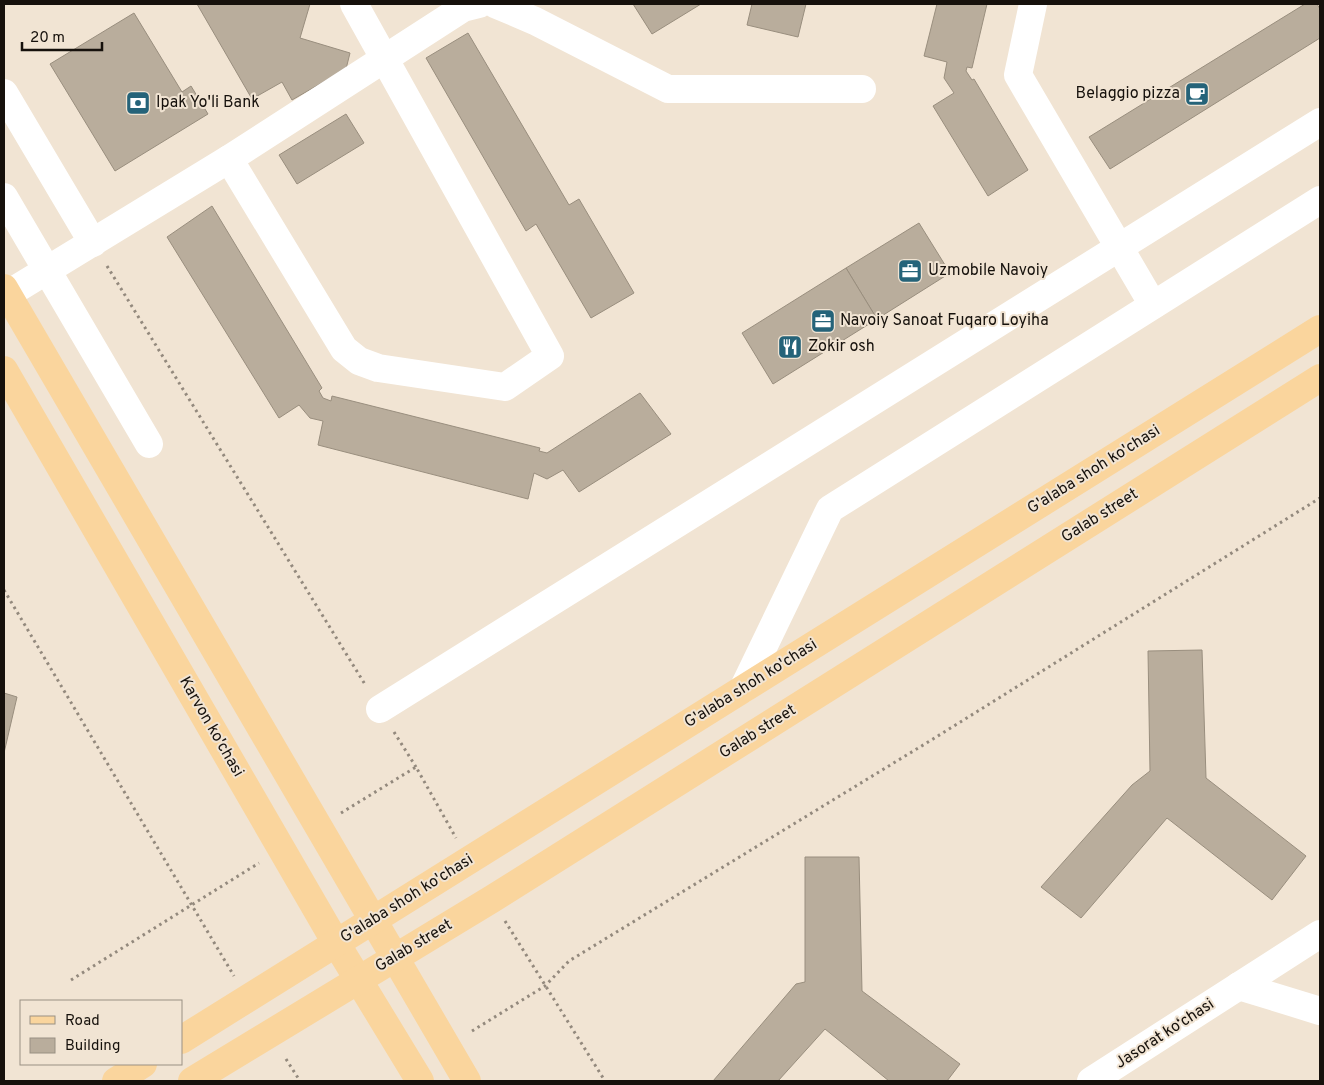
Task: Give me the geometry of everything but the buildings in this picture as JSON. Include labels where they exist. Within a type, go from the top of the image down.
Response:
[{"type":"main road","points":[[6,291],[467,1081]]},
{"type":"main road","name":"G'alaba shoh ko'chasi","points":[[182,1039],[1320,329]]},
{"type":"main road","name":"Karvon ko'chasi","points":[[4,370],[336,943],[420,1081]]},
{"type":"main road","name":"Galab street","points":[[192,1081],[358,978],[492,899],[1320,378]]},
{"type":"main road","points":[[116,1081],[141,1065]]},
{"type":"street","points":[[229,159],[344,348],[359,361],[378,368],[505,387],[550,356],[354,4]]},
{"type":"street","points":[[495,4],[535,21],[668,89],[862,88]]},
{"type":"street","points":[[1033,4],[1018,75],[1153,305]]},
{"type":"street","points":[[6,291],[46,271],[229,159],[383,57],[467,5]]},
{"type":"street","points":[[4,93],[93,243]]},
{"type":"street","points":[[380,709],[1320,122]]},
{"type":"street","points":[[4,197],[149,444]]},
{"type":"street","points":[[743,689],[830,508],[1320,200]]},
{"type":"street","name":"Jasorat ko‘chasi","points":[[1091,1081],[1320,934]]},
{"type":"street","points":[[1239,986],[1320,1011]]},
{"type":"path","points":[[93,243],[416,767]]},
{"type":"path","points":[[472,1031],[545,986],[570,961],[925,744],[1320,498]]},
{"type":"path","points":[[4,590],[239,983]]},
{"type":"path","points":[[515,938],[605,1081]]},
{"type":"path","points":[[286,1059],[300,1081]]},
{"type":"place","name":"Belaggio pizza","points":[[1197,94]]},
{"type":"place","name":"Ipak Yo'li Bank","points":[[138,103]]},
{"type":"place","name":"Uzmobile Navoiy","points":[[910,271]]},
{"type":"place","name":"Navoiy Sanoat Fuqaro Loyiha","points":[[823,321]]},
{"type":"place","name":"Zokir osh","points":[[790,347]]}]
